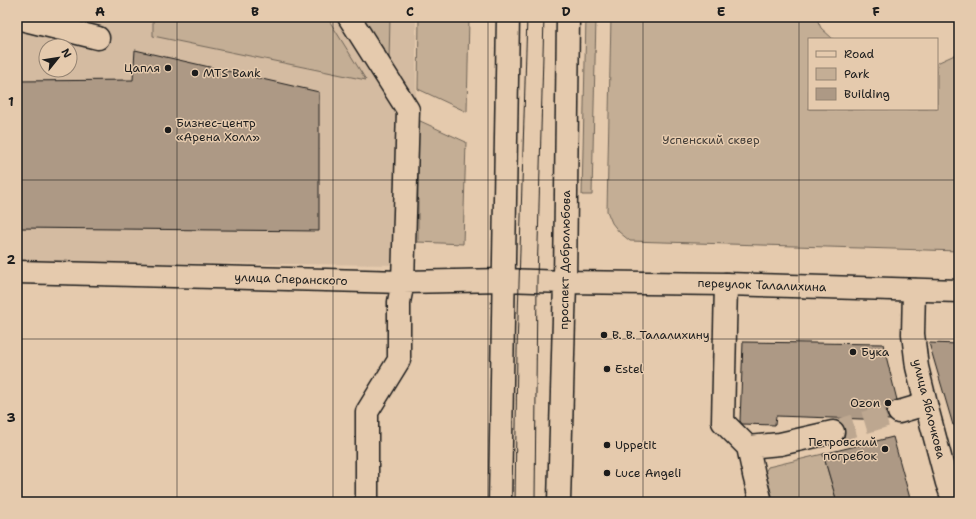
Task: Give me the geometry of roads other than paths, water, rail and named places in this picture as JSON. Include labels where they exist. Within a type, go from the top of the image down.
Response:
[{"type":"main road","points":[[349,17],[408,110],[403,282],[399,302],[399,360],[367,412],[367,502]]},
{"type":"main road","points":[[500,502],[508,17]]},
{"type":"main road","name":"проспект Добролюбова","points":[[559,502],[565,282],[568,17]]},
{"type":"main road","points":[[17,18],[98,38]]},
{"type":"main road","name":"улица Сперанского","points":[[17,272],[403,282],[504,280],[565,282]]},
{"type":"main road","name":"переулок Талалихина","points":[[565,282],[726,284],[959,291]]},
{"type":"main road","points":[[726,284],[723,422],[748,448],[762,502]]},
{"type":"main road","name":"улица Яблочкова","points":[[914,290],[913,334],[917,367],[926,404],[953,488]]},
{"type":"main road","points":[[899,412],[926,404]]},
{"type":"main road","points":[[748,448],[780,444],[833,432]]},
{"type":"tunnel","points":[[833,432],[899,412]]},
{"type":"tram line","points":[[515,502],[517,350],[527,17]]},
{"type":"tram line","points":[[535,502],[537,281],[544,17]]},
{"type":"place","name":"Цапля","points":[[168,68]]},
{"type":"place","name":"МТS Bank","points":[[195,73]]},
{"type":"place","name":"Бизнес-центр «Арена Холл»","points":[[168,130]]},
{"type":"place","name":"В. В. Талалихину","points":[[604,335]]},
{"type":"place","name":"Бука","points":[[853,352]]},
{"type":"place","name":"Estel","points":[[607,369]]},
{"type":"place","name":"Ozon","points":[[888,403]]},
{"type":"place","name":"Uppetit","points":[[607,445]]},
{"type":"place","name":"Петровский погребок","points":[[885,449]]},
{"type":"place","name":"Luce Angeli","points":[[607,473]]},
{"type":"park label","name":"Успенский сквер","points":[[711,140]]}]
